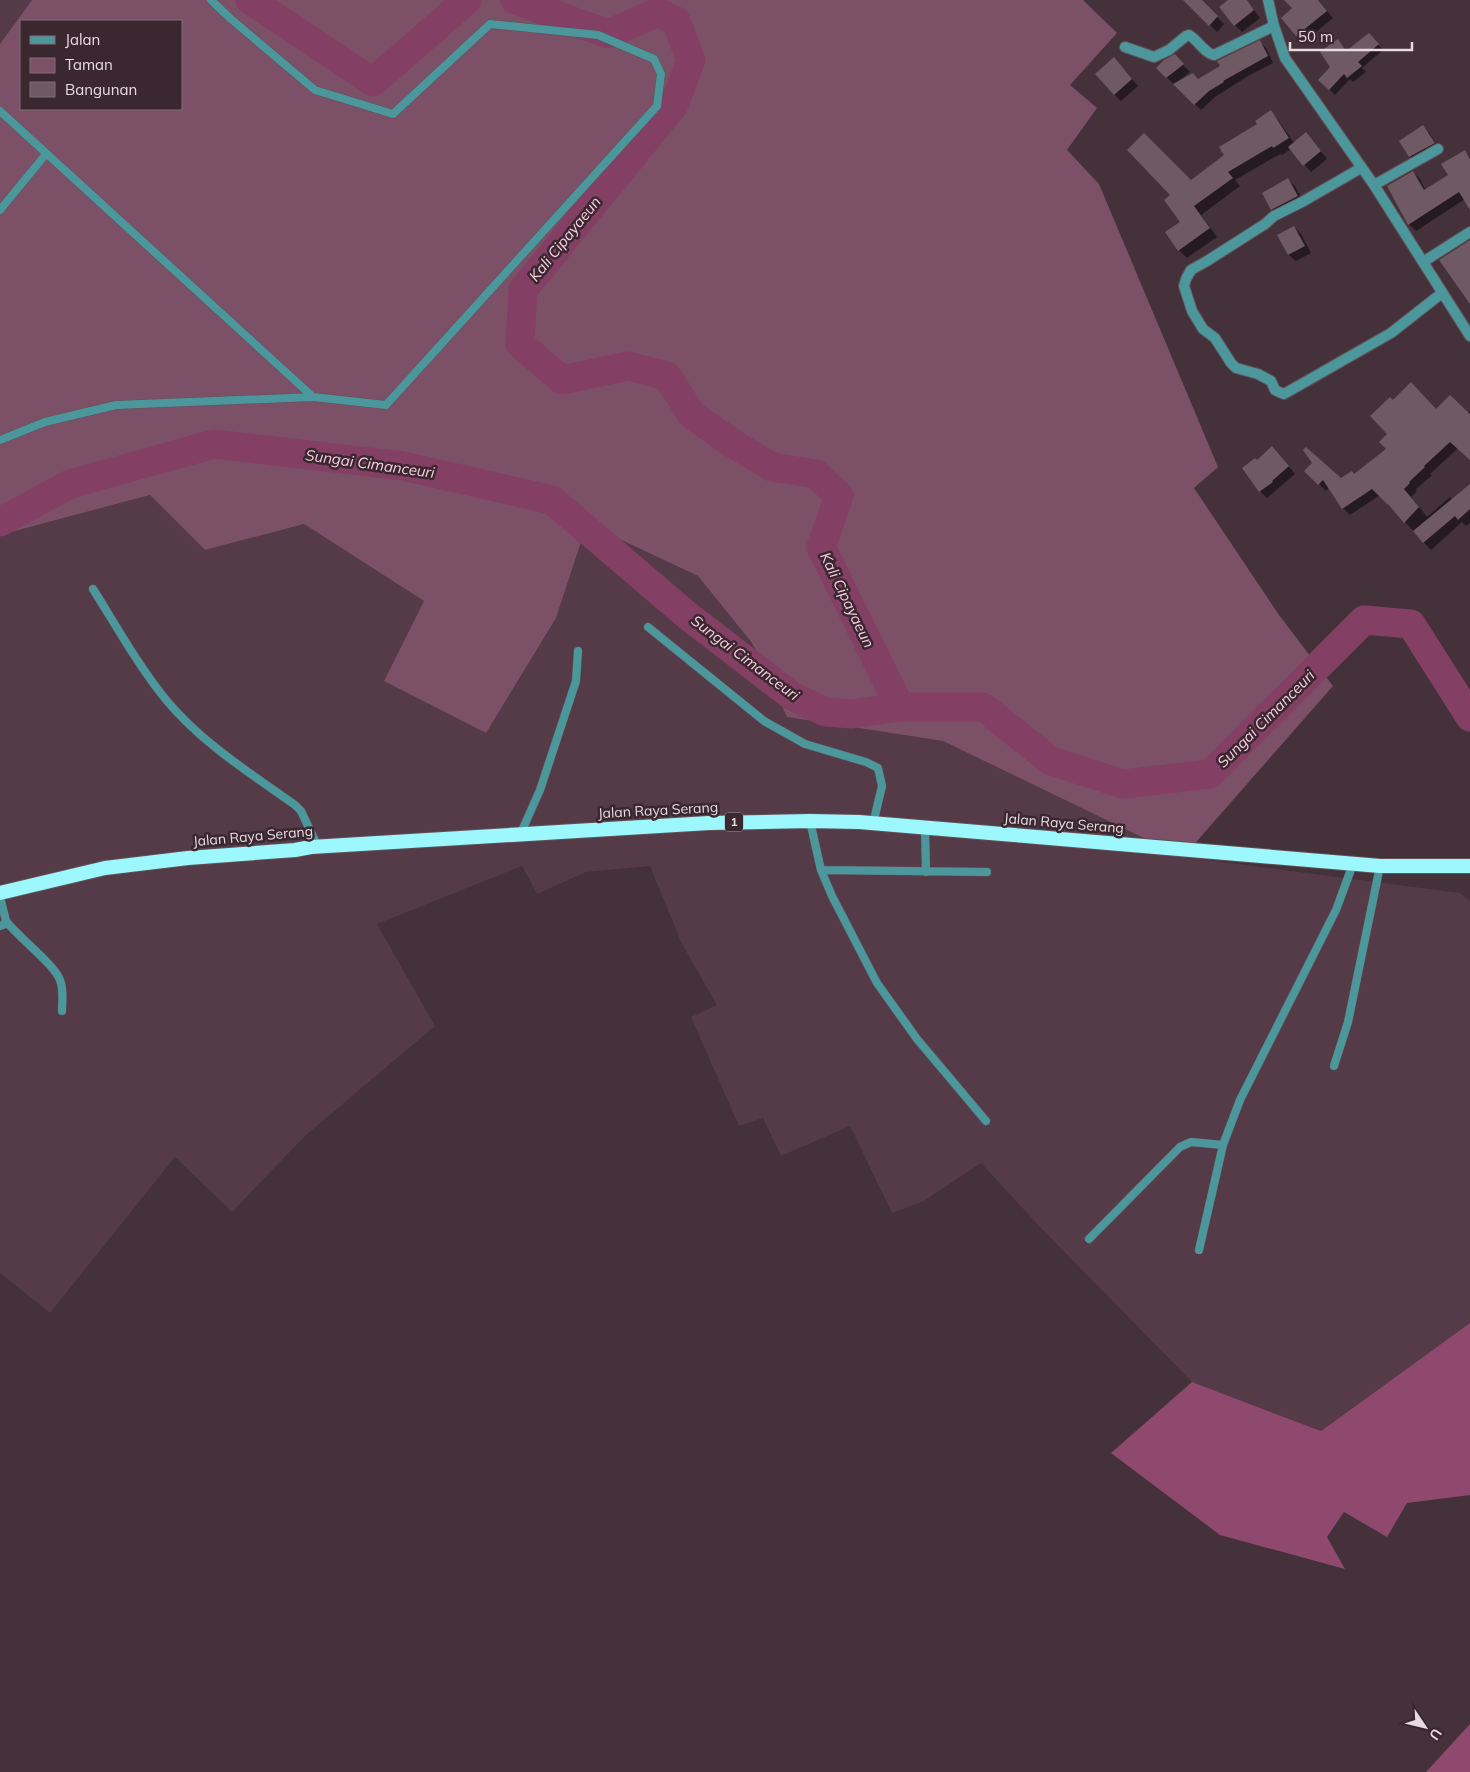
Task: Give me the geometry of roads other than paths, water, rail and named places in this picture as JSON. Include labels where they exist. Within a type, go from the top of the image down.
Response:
[{"type":"highway","name":"Jalan Raya Serang","points":[[0,893],[105,868],[188,858],[318,847],[709,823],[810,821],[925,828],[1380,866],[1470,866]]},
{"type":"street","points":[[1268,0],[1274,26],[1285,58],[1374,185],[1470,336]]},
{"type":"street","points":[[1125,47],[1154,57],[1169,50],[1186,36],[1189,36],[1210,55],[1214,56],[1274,26]]},
{"type":"street","points":[[1374,185],[1438,149]]},
{"type":"street","points":[[1361,168],[1274,216],[1191,270],[1184,286],[1192,311],[1204,329],[1216,338],[1236,368],[1258,374],[1271,381],[1275,390],[1284,394],[1391,333],[1442,293]]},
{"type":"street","points":[[1423,262],[1470,232]]},
{"type":"lane","points":[[0,440],[45,422],[116,405],[313,397],[386,405],[657,106],[661,74],[654,59],[598,35],[490,24],[394,114],[315,90],[211,0]]},
{"type":"lane","points":[[0,112],[313,397]]},
{"type":"lane","points":[[0,210],[46,154]]},
{"type":"lane","points":[[93,589],[142,668],[168,701],[189,724],[217,749],[295,805],[301,811],[318,847]]},
{"type":"lane","points":[[648,627],[764,721],[805,744],[866,762],[878,768],[882,786],[873,824]]},
{"type":"lane","points":[[520,835],[540,790],[576,682],[578,651]]},
{"type":"lane","points":[[810,821],[821,870],[832,896],[877,983],[917,1039],[986,1121]]},
{"type":"lane","points":[[925,828],[926,872]]},
{"type":"lane","points":[[1199,1250],[1223,1145],[1240,1100],[1336,910],[1353,864]]},
{"type":"lane","points":[[1334,1066],[1350,1013],[1380,866]]},
{"type":"lane","points":[[821,870],[987,872]]},
{"type":"lane","points":[[0,897],[3,924],[14,931],[60,978],[63,992],[62,1011]]},
{"type":"lane","points":[[1089,1239],[1180,1147],[1191,1142],[1223,1145]]},
{"type":"waterway","name":"Kali Cipayaeun","points":[[250,0],[373,82],[467,0]]},
{"type":"waterway","name":"Kali Cipayaeun","points":[[515,0],[608,34],[658,12],[676,21],[691,60],[674,105],[523,290],[520,344],[562,380],[628,366],[667,376],[692,415],[732,443],[772,467],[816,474],[839,496],[821,547],[900,707]]},
{"type":"waterway","name":"Sungai Cimanceuri","points":[[0,522],[70,484],[214,444],[403,466],[552,500],[688,616],[792,696],[825,712],[852,714],[900,707],[983,707],[1051,761],[1123,784],[1210,774],[1364,620],[1411,624],[1470,717]]}]
